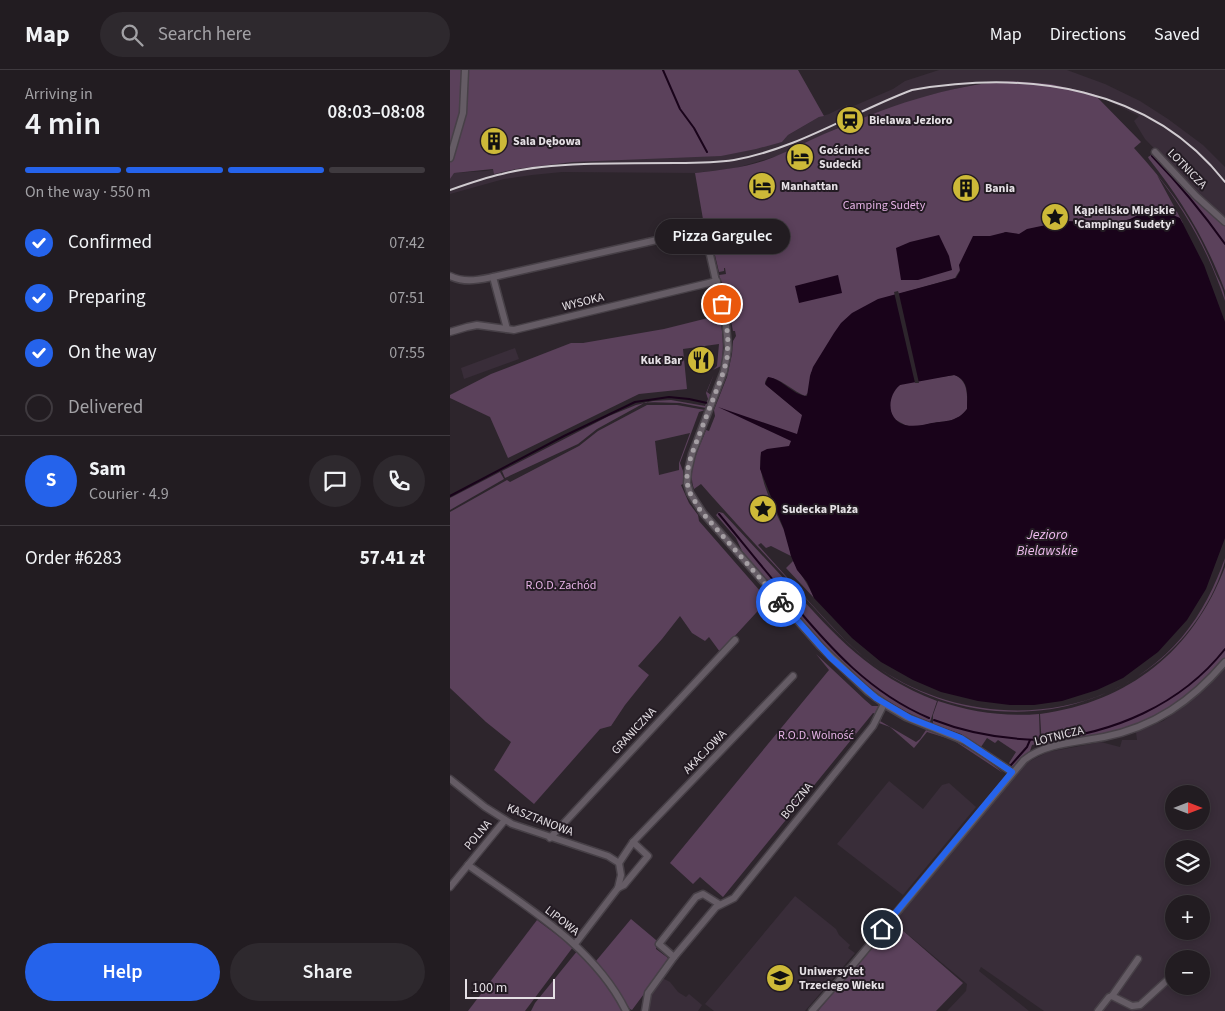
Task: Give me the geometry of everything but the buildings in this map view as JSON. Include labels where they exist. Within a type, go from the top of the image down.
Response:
[{"type":"street","points":[[450,158],[463,113],[465,70]]},
{"type":"street","name":"LOTNICZA","points":[[1156,152],[1176,172],[1185,185],[1225,222]]},
{"type":"street","points":[[450,276],[460,281],[493,277],[702,231],[707,238],[727,328],[728,354],[722,376],[688,466],[687,483],[690,494],[700,510],[821,648],[856,681],[884,704],[914,720],[961,738],[1012,772]]},
{"type":"street","points":[[493,277],[507,329]]},
{"type":"street","name":"WYSOKA","points":[[450,332],[477,325],[514,330],[717,281]]},
{"type":"street","name":"GRANICZNA","points":[[550,838],[735,640]]},
{"type":"street","name":"LOTNICZA","points":[[812,1011],[852,966],[1012,772],[1028,757],[1042,750],[1118,734],[1158,719],[1180,706],[1193,695],[1225,662]]},
{"type":"street","name":"AKACJOWA","points":[[619,863],[632,842],[793,676]]},
{"type":"street","name":"BOCZNA","points":[[645,1011],[648,993],[674,957],[719,904],[734,898],[872,726],[884,704]]},
{"type":"street","name":"KASZTANOWA","points":[[450,780],[505,820],[550,838],[608,856],[619,863]]},
{"type":"street","name":"POLNA","points":[[450,887],[505,820]]},
{"type":"street","points":[[618,888],[624,885],[648,856],[632,842]]},
{"type":"street","points":[[575,944],[618,888],[621,875],[619,863]]},
{"type":"street","name":"LIPOWA","points":[[468,865],[575,944],[604,975],[626,1011]]},
{"type":"street","points":[[674,957],[659,944],[696,897],[704,894],[719,904]]},
{"type":"street","points":[[1098,1011],[1109,997],[1112,996],[1138,958]]},
{"type":"street","points":[[1112,996],[1132,1006],[1140,1005],[1165,982]]},
{"type":"shaded area","points":[[939,70],[1067,70],[1105,84],[1140,101],[1203,145],[1225,167],[1225,221],[1145,139],[1134,121],[1139,116],[1094,94],[1051,84],[1013,81],[976,84],[930,95],[840,127],[777,156],[736,168],[695,173],[562,172],[504,179],[450,194],[450,179],[453,173],[486,171],[511,166],[782,142],[788,135],[819,117],[847,105],[849,108],[893,89],[905,81]]},
{"type":"shaded area","points":[[515,348],[519,359],[464,379],[461,368]]},
{"type":"shaded area","points":[[1225,669],[1225,1011],[1044,1011],[981,967],[979,971],[1029,1011],[947,1011],[966,991],[967,984],[893,922],[1024,764],[1048,752],[1101,742],[1120,747],[1122,740],[1137,740],[1136,732],[1163,721],[1201,693]]},
{"type":"shaded area","points":[[889,781],[923,809],[942,785],[949,783],[976,807],[903,895],[837,844]]},
{"type":"shaded area","name":"Uniwersytet Trzeciego Wieku","points":[[795,896],[836,929],[839,935],[850,945],[848,948],[855,953],[805,1011],[714,1011],[705,1004]]},
{"type":"shaded area","points":[[662,978],[670,982],[678,992],[686,997],[689,994],[702,1005],[698,1011],[647,1011],[651,992]]},
{"type":"green space","points":[[450,70],[798,70],[824,116],[788,135],[782,142],[721,156],[572,162],[516,169],[494,174],[493,169],[454,173],[450,179]]},
{"type":"green space","name":"Camping Sudety","points":[[1013,81],[1051,84],[1094,94],[1141,142],[1134,148],[1158,176],[1170,191],[1190,221],[1199,237],[1220,282],[1225,301],[1197,235],[1157,175],[1183,223],[1165,212],[1096,229],[1079,222],[1069,221],[1026,230],[1022,237],[1005,232],[960,270],[955,278],[899,294],[918,380],[955,375],[960,378],[965,385],[967,409],[960,416],[955,419],[915,427],[891,419],[889,392],[903,383],[914,381],[811,372],[809,392],[805,396],[776,379],[767,378],[766,385],[801,414],[820,422],[792,441],[790,447],[761,453],[761,472],[771,501],[783,528],[786,530],[791,556],[771,546],[766,548],[761,543],[758,545],[815,608],[701,484],[694,489],[692,482],[695,459],[706,430],[709,431],[715,416],[714,410],[727,377],[733,341],[736,336],[735,331],[733,331],[724,285],[719,275],[726,274],[725,268],[724,271],[719,272],[708,226],[704,225],[695,173],[757,163],[870,115],[940,92],[964,87]]},
{"type":"green space","points":[[1153,154],[1225,224],[1225,291],[1210,255],[1192,222],[1172,190],[1149,159],[1148,157]]},
{"type":"green space","points":[[707,285],[710,285],[714,290],[720,318],[723,337],[721,366],[713,370],[717,366],[719,344],[683,349],[687,389],[639,394],[508,458],[490,417],[450,398],[450,395],[491,374],[571,343],[583,343],[664,329],[716,316]]},
{"type":"green space","points":[[714,374],[707,392],[711,395],[706,408],[680,403],[648,402],[671,400],[705,406],[708,399],[706,393]]},
{"type":"green space","points":[[644,403],[597,429],[578,444],[505,478],[502,471],[609,416]]},
{"type":"green space","name":"R.O.D. Zachód","points":[[647,405],[677,405],[705,410],[699,412],[680,463],[683,471],[683,484],[681,485],[689,503],[698,515],[699,521],[768,600],[720,652],[709,637],[705,641],[692,633],[680,616],[638,666],[649,675],[611,726],[600,729],[534,804],[494,770],[511,742],[486,722],[450,688],[450,512],[507,480],[510,482],[579,446],[598,431]],"holes":[[[690,433],[679,463],[679,470],[659,475],[655,441]]]},
{"type":"green space","points":[[500,472],[504,479],[450,510],[450,498]]},
{"type":"green space","points":[[719,512],[723,513],[788,583],[778,593],[742,551],[736,538],[716,515]]},
{"type":"green space","points":[[1225,558],[1214,590],[1191,628],[1159,661],[1122,685],[1151,666],[1182,637],[1207,599]]},
{"type":"green space","points":[[793,561],[810,589],[814,598],[786,568]]},
{"type":"green space","points":[[1225,567],[1225,659],[1208,677],[1177,704],[1144,723],[1106,734],[1042,747],[1040,714],[1072,708],[1102,698],[1154,668],[1176,647],[1195,624],[1212,597]]},
{"type":"green space","points":[[789,585],[839,638],[873,667],[913,691],[937,701],[930,722],[907,712],[886,699],[847,668],[780,594]]},
{"type":"green space","name":"Camping Sudety","points":[[815,608],[832,626],[857,651],[837,632]]},
{"type":"green space","name":"R.O.D. Wolność","points":[[816,654],[872,706],[880,706],[876,714],[873,713],[723,897],[700,877],[693,884],[670,863],[829,670]]},
{"type":"green space","points":[[887,673],[917,689],[956,703],[935,697],[901,682]]},
{"type":"green space","points":[[1115,689],[1079,703],[1043,710],[1006,712],[956,703],[997,710],[1038,710],[1078,703]]},
{"type":"green space","points":[[938,701],[988,713],[1039,714],[1040,743],[1032,745],[1030,751],[1012,767],[1009,763],[1016,752],[998,740],[995,743],[987,738],[981,747],[961,734],[933,724],[933,715]]},
{"type":"green space","points":[[880,714],[882,718],[880,721],[916,742],[926,730],[950,739],[927,732],[914,748],[890,727],[879,723]]},
{"type":"green space","points":[[955,741],[985,759],[1003,773]]},
{"type":"green space","points":[[631,919],[656,940],[656,949],[668,958],[667,963],[632,1010],[596,961]]},
{"type":"green space","points":[[537,920],[573,947],[525,1011],[468,1011]]},
{"type":"green space","points":[[893,922],[963,983],[936,1011],[818,1011]]},
{"type":"green space","points":[[578,950],[600,976],[623,1011],[531,1011],[535,1003]]},
{"type":"water","name":"Jezioro Bielawskie","points":[[1150,207],[1161,213],[1166,212],[1180,218],[1204,265],[1225,322],[1225,538],[1206,589],[1187,620],[1158,652],[1123,678],[1097,690],[1062,701],[1034,705],[1010,705],[978,701],[941,692],[913,680],[881,662],[852,638],[814,598],[807,582],[797,570],[783,527],[760,469],[761,452],[767,449],[789,446],[791,441],[718,407],[797,434],[802,415],[765,384],[768,377],[773,378],[797,393],[807,396],[813,367],[841,323],[852,313],[878,299],[956,278],[960,271],[959,265],[973,236],[990,236],[1006,232],[1019,234],[1027,229],[1065,221],[1084,222],[1091,227],[1101,227],[1130,219],[1140,214]],"holes":[[[954,375],[959,377],[965,385],[967,409],[955,419],[915,426],[905,425],[894,418],[891,401],[900,385]]]},
{"type":"water","points":[[939,235],[949,256],[952,270],[918,280],[901,280],[896,248],[910,242]]},
{"type":"water","points":[[838,275],[842,293],[799,303],[795,286]]},
{"type":"pier","points":[[898,291],[919,383],[915,383],[894,292]]},
{"type":"waterway","points":[[663,70],[680,109],[694,128],[707,152]]},
{"type":"waterway","points":[[1152,156],[1172,177],[1225,244]]},
{"type":"waterway","points":[[450,496],[564,436],[635,402],[669,397],[707,403]]},
{"type":"waterway","points":[[719,514],[805,618],[852,668],[888,696],[929,718]]},
{"type":"waterway","points":[[1043,740],[1069,737],[1094,731],[1143,713],[1166,701],[1188,686],[1225,649]]},
{"type":"waterway","points":[[934,720],[985,734],[1039,740]]},
{"type":"waterway","points":[[1011,765],[1027,747],[1030,740]]},
{"type":"railway","points":[[450,190],[495,176],[543,167],[596,164],[705,163],[734,160],[780,148],[912,90],[955,84],[999,82],[1042,85],[1084,92],[1123,105],[1161,124],[1195,150],[1225,182]]},
{"type":"way so far","points":[[722,304],[728,335],[727,360],[690,461],[687,483],[690,494],[700,510],[781,602]]},
{"type":"place","name":"Bielawa Jezioro","points":[[850,120]]},
{"type":"place","name":"Sala Dębowa","points":[[494,141]]},
{"type":"place","name":"Gościniec Sudecki","points":[[800,157]]},
{"type":"place","name":"Manhattan","points":[[762,186]]},
{"type":"place","name":"Bania","points":[[966,188]]},
{"type":"place","name":"Kąpielisko Miejskie 'Campingu Sudety'","points":[[1055,217]]},
{"type":"place","name":"Pizza Gargulec","points":[[722,304]]},
{"type":"place","name":"Kuk Bar","points":[[701,360]]},
{"type":"place","name":"Sudecka Plaża","points":[[763,509]]},
{"type":"place","name":"Uniwersytet Trzeciego Wieku","points":[[780,978]]},
{"type":"route","points":[[781,602],[831,658],[876,698],[922,724],[961,738],[1012,772],[882,929]]}]
